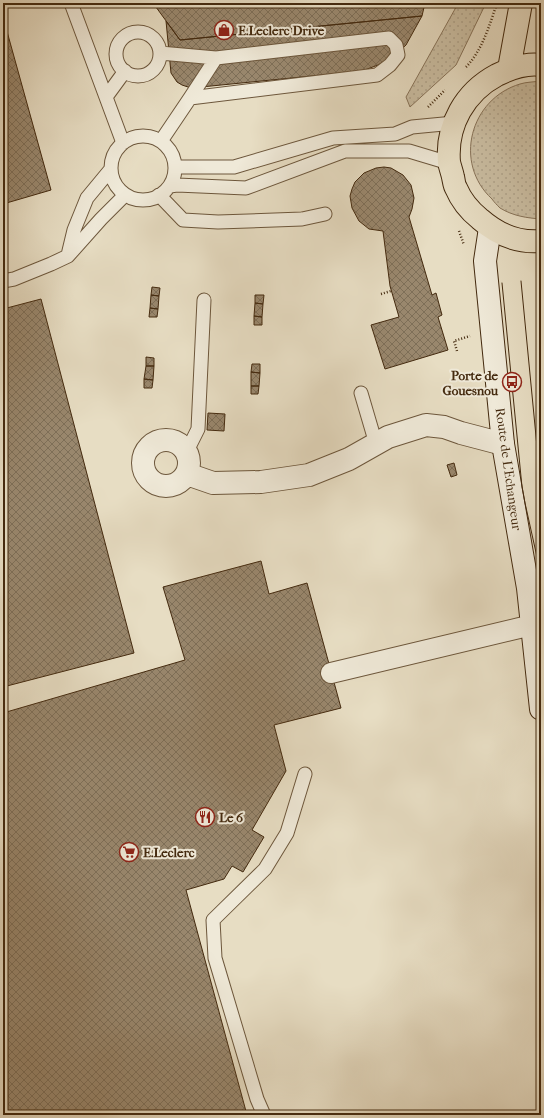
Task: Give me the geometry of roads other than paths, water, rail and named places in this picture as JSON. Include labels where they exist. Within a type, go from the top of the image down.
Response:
[{"type":"main road","points":[[509,69],[521,3]]},
{"type":"main road","points":[[541,64],[533,64],[509,69],[486,81],[466,100],[454,123],[449,143],[449,163],[456,188],[470,211],[490,228],[510,238],[532,242],[541,241]]},
{"type":"main road","name":"Route de L'Echangeur","points":[[490,228],[485,261],[503,444],[528,588],[541,709]]},
{"type":"main road","points":[[187,474],[213,483],[261,482],[309,475],[349,460],[388,437],[426,425],[444,427],[503,444]]},
{"type":"main road","points":[[168,439],[175,441],[182,445],[187,452],[190,459],[190,467],[187,474],[176,484],[161,486],[148,478],[144,471],[144,456],[147,449],[152,444],[160,440],[168,439]]},
{"type":"street","points":[[332,673],[532,626]]},
{"type":"lane","points":[[71,3],[123,143]]},
{"type":"lane","points":[[135,32],[143,32],[150,35],[155,40],[159,46],[160,53],[160,60],[157,66],[146,75],[138,76],[125,72],[120,66],[116,52],[122,38],[135,32]]},
{"type":"lane","points":[[160,53],[216,58],[389,38],[396,45],[398,55],[390,65],[377,75],[190,98]]},
{"type":"lane","points":[[161,141],[216,58]]},
{"type":"lane","points":[[106,97],[125,72]]},
{"type":"lane","points":[[175,167],[234,167],[333,138],[395,134],[412,127],[454,123]]},
{"type":"lane","points":[[142,136],[151,137],[161,141],[168,148],[173,157],[175,167],[174,176],[170,186],[163,193],[154,198],[144,200],[134,199],[125,195],[115,183],[111,169],[112,159],[116,150],[123,143],[132,138],[142,136]]},
{"type":"lane","points":[[170,186],[246,188],[345,151],[409,151],[449,163]]},
{"type":"lane","points":[[68,256],[74,230],[87,198],[111,169]]},
{"type":"lane","points":[[3,282],[14,279],[68,256],[125,195]]},
{"type":"lane","points":[[159,195],[183,220],[218,222],[302,219],[325,214]]},
{"type":"lane","points":[[187,452],[198,429],[204,300]]},
{"type":"lane","points":[[360,393],[376,444]]},
{"type":"lane","points":[[264,1115],[257,1098],[215,958],[213,920],[265,869],[287,833],[305,774]]},
{"type":"tram line","points":[[521,281],[541,488]]},
{"type":"tram line","points":[[502,283],[522,487],[541,575]]},
{"type":"place","name":"E.Leclerc Drive","points":[[224,30]]},
{"type":"place","name":"Porte de Gouesnou","points":[[512,382]]},
{"type":"place","name":"Le 6","points":[[205,817]]},
{"type":"place","name":"E.Leclerc","points":[[129,852]]}]
